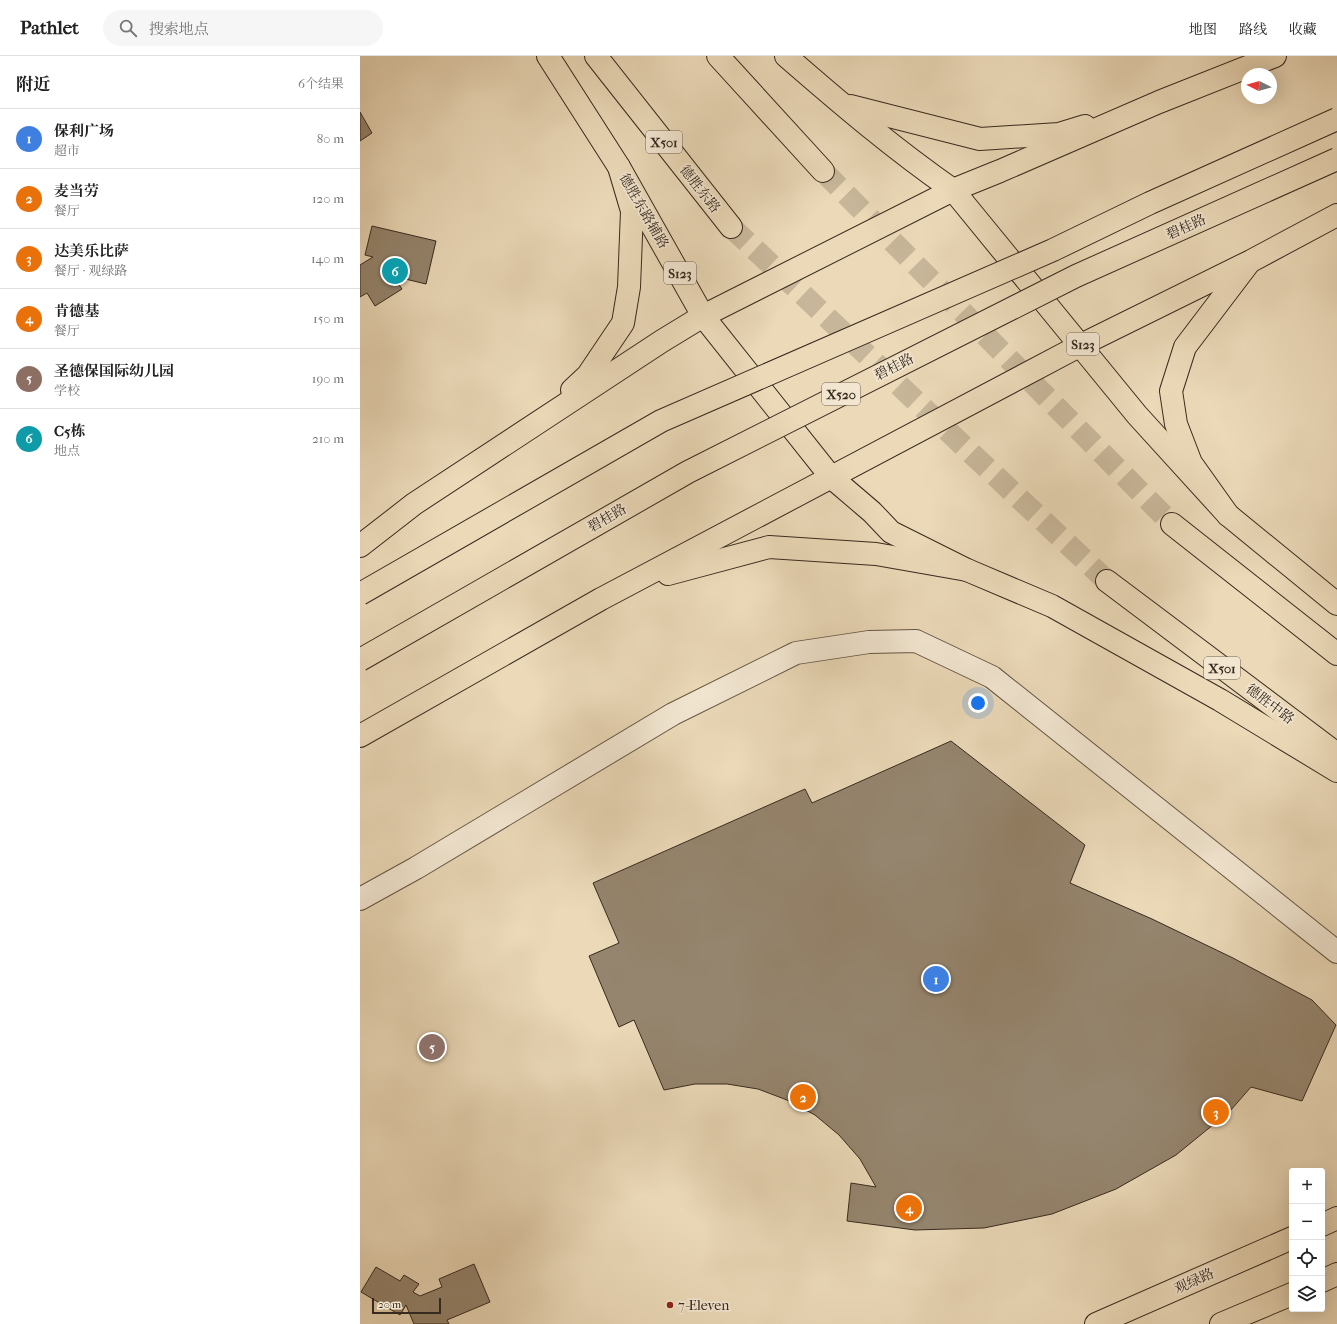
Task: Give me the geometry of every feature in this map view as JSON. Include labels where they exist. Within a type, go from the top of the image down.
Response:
[{"type":"main road","name":"德胜东路辅路","points":[[548,56],[619,167],[703,316],[831,477],[872,512],[891,532],[967,570]]},
{"type":"main road","name":"德胜东路","points":[[596,56],[731,227]]},
{"type":"main road","points":[[718,56],[823,171]]},
{"type":"main road","points":[[786,56],[841,104],[953,190],[1137,415],[1228,515],[1337,604]]},
{"type":"main road","points":[[360,546],[414,504],[662,340],[703,316],[953,190],[1159,102],[1276,56]]},
{"type":"main road","points":[[841,104],[980,140],[1059,134],[1159,102]]},
{"type":"main road","points":[[360,594],[661,421],[1053,250],[1150,203],[1337,119]]},
{"type":"main road","name":"碧桂路","points":[[360,660],[688,472],[1076,276],[1337,159]]},
{"type":"main road","points":[[534,424],[588,375],[623,324],[629,287],[632,211],[619,167]]},
{"type":"main road","name":"S123","points":[[831,477],[1080,345],[1251,261],[1337,215]]},
{"type":"main road","points":[[1228,515],[1191,463],[1176,424],[1171,391],[1185,347],[1251,261]]},
{"type":"main road","points":[[360,736],[601,599],[831,477]]},
{"type":"main road","points":[[1172,524],[1337,654]]},
{"type":"main road","points":[[601,599],[673,572],[769,547],[876,554],[967,570],[1052,606],[1220,700],[1337,771]]},
{"type":"main road","name":"德胜中路","points":[[1107,582],[1337,754]]},
{"type":"main road","points":[[1325,1224],[1337,1218]]},
{"type":"main road","name":"观绿路","points":[[1096,1324],[1289,1239]]},
{"type":"main road","points":[[1325,1280],[1337,1274]]},
{"type":"main road","points":[[1221,1324],[1289,1295]]},
{"type":"street","points":[[360,899],[416,868],[673,714],[796,653],[869,642],[916,641],[992,677],[1337,952]]},
{"type":"building","points":[[360,112],[372,133],[360,141]]},
{"type":"building","points":[[372,226],[436,241],[426,284],[393,276],[402,289],[375,306],[367,293],[360,297],[360,265],[373,257],[365,255]]},
{"type":"building","points":[[951,741],[1085,845],[1070,883],[1152,919],[1233,958],[1312,1000],[1336,1025],[1302,1101],[1251,1087],[1230,1111],[1176,1155],[1116,1189],[1052,1214],[984,1228],[915,1230],[847,1221],[851,1183],[876,1187],[860,1159],[839,1135],[815,1115],[787,1100],[758,1089],[727,1084],[695,1084],[664,1090],[634,1020],[619,1027],[589,956],[619,943],[593,883],[805,789],[812,803]]},
{"type":"building","points":[[474,1264],[490,1302],[447,1320],[449,1324],[414,1324],[406,1305],[400,1315],[361,1292],[376,1267],[400,1281],[404,1275],[419,1284],[413,1292],[420,1296],[442,1287],[439,1279]]},
{"type":"tunnel","points":[[823,171],[1172,524]]},
{"type":"tunnel","points":[[731,227],[1107,581]]},
{"type":"place","name":"C5栋","points":[[395,271]]},
{"type":"place","name":"保利广场","points":[[936,979]]},
{"type":"place","name":"圣德保国际幼儿园","points":[[432,1047]]},
{"type":"place","name":"麦当劳","points":[[803,1097]]},
{"type":"place","name":"达美乐比萨","points":[[1216,1112]]},
{"type":"place","name":"肯德基","points":[[909,1208]]},
{"type":"place","name":"7-Eleven","points":[[670,1305]]}]
